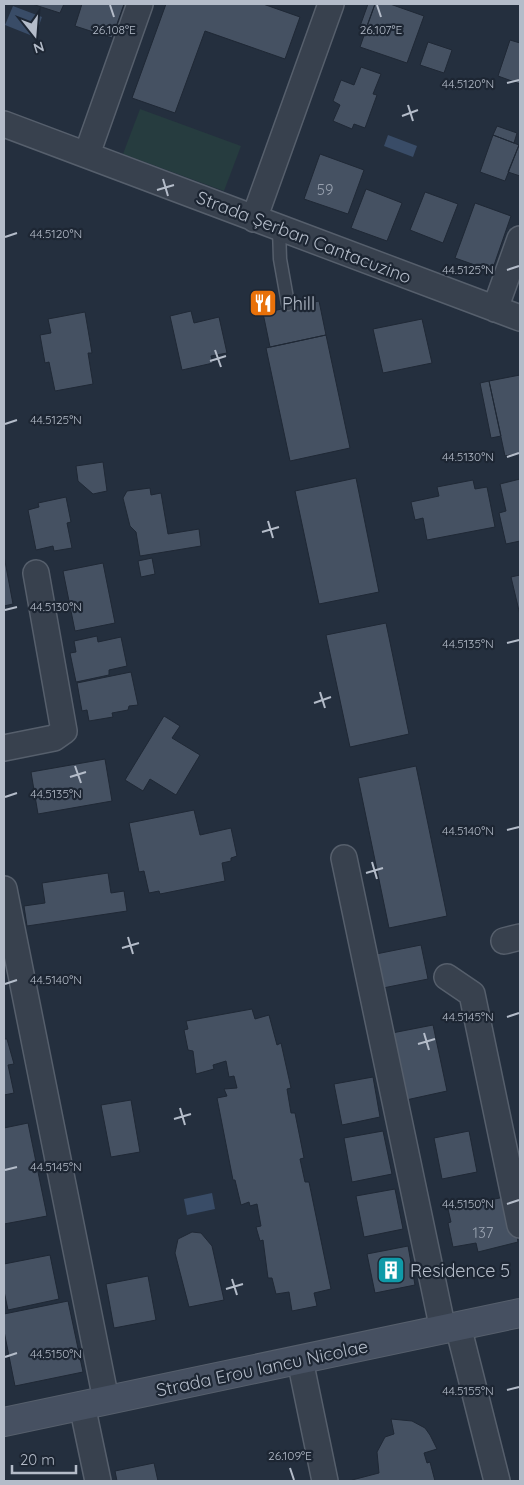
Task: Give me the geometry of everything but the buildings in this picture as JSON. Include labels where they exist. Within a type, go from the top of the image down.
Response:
[{"type":"street","points":[[86,154],[140,4]]},
{"type":"street","points":[[254,219],[330,4]]},
{"type":"street","name":"Strada Șerban Cantacuzino","points":[[4,124],[520,318]]},
{"type":"street","points":[[495,308],[520,239]]},
{"type":"street","points":[[4,748],[54,738],[64,731],[36,573]]},
{"type":"street","points":[[344,858],[450,1328],[497,1481]]},
{"type":"street","points":[[4,889],[94,1402],[98,1481]]},
{"type":"street","points":[[447,977],[472,994],[520,1225]]},
{"type":"street","name":"Strada Erou Iancu Nicolae","points":[[4,1422],[520,1313]]},
{"type":"street","points":[[300,1360],[325,1481]]},
{"type":"lane","points":[[278,228],[280,259],[288,304]]},
{"type":"green space","points":[[140,109],[241,146],[224,191],[123,154]]},
{"type":"water","points":[[13,6],[42,17],[35,37],[5,25]]},
{"type":"water","points":[[388,135],[417,146],[413,157],[384,146]]},
{"type":"water","points":[[212,1193],[215,1209],[187,1215],[184,1199]]},
{"type":"place","name":"Phill","points":[[263,303]]},
{"type":"place","name":"Residence 5","points":[[391,1270]]}]
